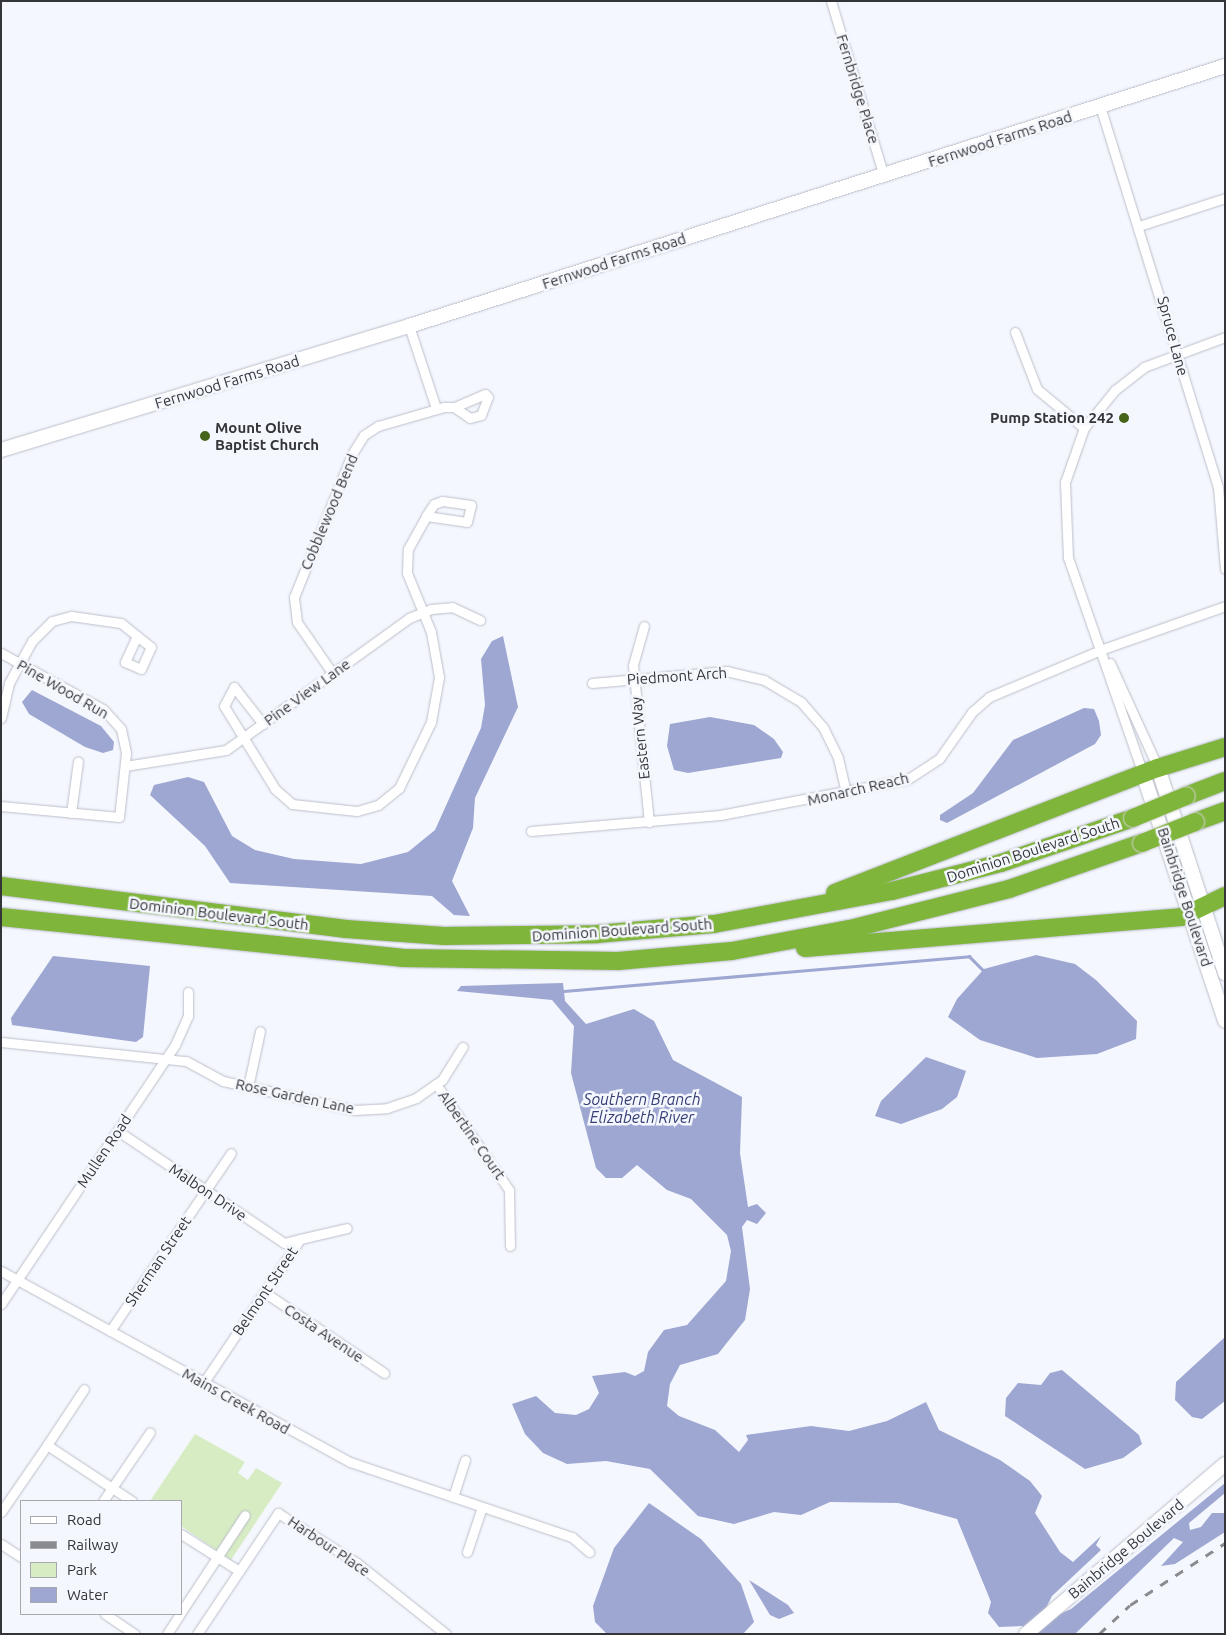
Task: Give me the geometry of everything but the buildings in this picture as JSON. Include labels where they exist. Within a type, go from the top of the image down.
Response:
[{"type":"highway","points":[[785,911],[1151,771],[1225,747]]},
{"type":"highway","name":"Dominion Boulevard South","points":[[1,886],[346,929],[444,936],[597,934],[714,924],[965,873],[1133,818],[1225,781]]},
{"type":"highway","name":"Dominion Boulevard South","points":[[1,918],[437,959],[567,963],[732,951],[925,912],[1065,871],[1225,810]]},
{"type":"highway","points":[[732,951],[1199,911],[1225,896]]},
{"type":"street","name":"Fernbridge Place","points":[[831,1],[884,176]]},
{"type":"street","name":"Fernwood Farms Road","points":[[1,450],[409,326],[1225,66]]},
{"type":"street","name":"Spruce Lane","points":[[1100,106],[1139,226],[1218,487],[1225,570]]},
{"type":"street","points":[[1139,226],[1225,198]]},
{"type":"street","points":[[409,326],[436,408]]},
{"type":"street","points":[[1015,332],[1037,389],[1084,428]]},
{"type":"street","points":[[1151,771],[1077,586],[1064,533],[1065,482],[1084,428],[1129,378],[1177,353],[1225,337]]},
{"type":"street","name":"Cobblewood Bend","points":[[333,674],[297,622],[295,593],[358,443],[378,426],[436,408],[454,406]]},
{"type":"street","points":[[263,724],[234,687],[224,706],[247,737],[275,789],[292,804],[357,811],[387,800],[404,782],[436,706],[438,655],[406,564],[408,549],[426,516],[434,504],[442,501],[470,504],[467,522],[426,516]]},
{"type":"street","name":"Pine View Lane","points":[[125,766],[218,753],[247,737],[333,674],[423,612],[449,606],[480,620]]},
{"type":"street","name":"Monarch Reach","points":[[530,831],[649,822],[846,793],[908,779],[929,769],[972,712],[989,697],[1103,650],[1225,606]]},
{"type":"street","points":[[1,718],[6,692],[20,664],[41,630],[63,617],[121,623],[137,636]]},
{"type":"street","name":"Eastern Way","points":[[644,626],[635,651],[634,678],[649,822]]},
{"type":"street","points":[[1103,650],[1151,771]]},
{"type":"street","name":"Pine Wood Run","points":[[1,653],[112,716],[125,740],[125,766],[119,817],[71,813]]},
{"type":"street","name":"Piedmont Arch","points":[[592,683],[726,671],[782,688],[812,714],[831,740],[846,793]]},
{"type":"street","points":[[1,806],[71,813],[78,761]]},
{"type":"street","name":"Bainbridge Boulevard","points":[[1151,771],[1199,911],[1225,973]]},
{"type":"street","name":"Bainbridge Boulevard","points":[[1199,911],[1225,1021]]},
{"type":"street","name":"Mullen Road","points":[[1,1304],[167,1058],[188,1016],[188,992]]},
{"type":"street","points":[[248,1087],[260,1031]]},
{"type":"street","name":"Rose Garden Lane","points":[[1,1042],[186,1061],[222,1081],[372,1110],[401,1104],[436,1084],[463,1047]]},
{"type":"street","name":"Albertine Court","points":[[436,1084],[509,1190],[510,1246]]},
{"type":"street","name":"Malbon Drive","points":[[118,1131],[284,1243],[300,1239]]},
{"type":"street","name":"Sherman Street","points":[[110,1331],[231,1153]]},
{"type":"street","name":"Belmont Street","points":[[204,1382],[300,1239],[347,1228]]},
{"type":"street","name":"Mains Creek Road","points":[[1,1270],[350,1462],[572,1537],[589,1552]]},
{"type":"street","name":"Costa Avenue","points":[[264,1292],[384,1373]]},
{"type":"street","points":[[1,1512],[84,1389]]},
{"type":"street","points":[[104,1500],[150,1432]]},
{"type":"street","points":[[47,1445],[130,1500]]},
{"type":"street","points":[[453,1498],[465,1460]]},
{"type":"street","name":"Bainbridge Boulevard","points":[[1026,1633],[1225,1464]]},
{"type":"street","points":[[467,1552],[482,1507]]},
{"type":"street","name":"Harbour Place","points":[[197,1634],[278,1513],[357,1562],[446,1634]]},
{"type":"street","points":[[182,1611],[245,1515]]},
{"type":"street","points":[[182,1535],[239,1571]]},
{"type":"street","points":[[1,1544],[20,1556]]},
{"type":"street","points":[[106,1615],[135,1634]]},
{"type":"street","points":[[167,1634],[180,1615]]},
{"type":"green space","points":[[195,1434],[245,1462],[238,1473],[248,1480],[256,1468],[282,1483],[231,1560],[182,1527],[182,1500],[151,1500]]},
{"type":"water","points":[[503,636],[518,707],[475,798],[473,828],[452,881],[470,916],[454,915],[432,896],[230,883],[205,846],[150,795],[154,785],[188,777],[204,782],[232,836],[255,850],[294,859],[361,864],[408,852],[435,830],[481,728],[485,705],[481,659],[492,641]]},
{"type":"water","points":[[32,690],[101,726],[114,742],[113,750],[103,753],[85,747],[29,714],[22,702]]},
{"type":"water","points":[[1084,708],[1094,709],[1099,721],[1101,735],[1095,744],[947,823],[940,820],[940,815],[973,793],[1013,740]]},
{"type":"water","points":[[710,717],[754,725],[774,739],[783,752],[781,758],[688,773],[674,770],[667,746],[670,724]]},
{"type":"water","points":[[1036,955],[1075,964],[1096,980],[1137,1021],[1136,1039],[1097,1054],[1037,1058],[980,1040],[948,1017],[957,999],[984,969]]},
{"type":"water","points":[[53,956],[150,966],[143,1037],[136,1042],[12,1025],[11,1018]]},
{"type":"water","name":"Southern Branch Elizabeth River","points":[[563,983],[565,1001],[586,1024],[634,1009],[654,1021],[673,1060],[742,1097],[740,1153],[748,1207],[757,1204],[766,1213],[757,1224],[747,1220],[742,1227],[750,1289],[745,1320],[718,1354],[680,1365],[670,1384],[667,1406],[679,1416],[715,1430],[739,1452],[748,1440],[746,1435],[811,1426],[849,1431],[887,1421],[926,1402],[939,1430],[1000,1460],[1030,1481],[1042,1496],[1035,1513],[1060,1552],[1073,1562],[1101,1536],[1096,1545],[1101,1550],[1052,1596],[1046,1608],[1053,1617],[1071,1609],[1225,1483],[1225,1493],[1189,1523],[1190,1530],[1201,1527],[1212,1513],[1225,1513],[1225,1532],[1175,1564],[1161,1566],[1183,1542],[1174,1538],[1075,1634],[1028,1634],[1022,1626],[999,1627],[988,1613],[991,1602],[957,1519],[898,1503],[830,1502],[801,1515],[774,1512],[734,1524],[698,1516],[650,1469],[606,1461],[567,1464],[543,1453],[525,1434],[512,1404],[536,1396],[555,1413],[576,1415],[589,1409],[599,1393],[592,1376],[625,1372],[635,1376],[644,1371],[648,1352],[664,1330],[687,1325],[726,1281],[731,1251],[727,1235],[691,1199],[667,1190],[637,1165],[622,1178],[606,1178],[596,1168],[571,1073],[574,1026],[552,1000],[457,991],[461,986]]},
{"type":"water","points":[[926,1057],[966,1071],[957,1097],[942,1109],[901,1124],[875,1116],[881,1101]]},
{"type":"water","points":[[1225,1337],[1225,1401],[1202,1419],[1192,1417],[1175,1400],[1176,1382]]},
{"type":"water","points":[[1062,1370],[1139,1435],[1142,1444],[1123,1458],[1085,1469],[1005,1416],[1006,1398],[1018,1383],[1041,1385],[1050,1373]]},
{"type":"water","points":[[649,1503],[701,1539],[741,1584],[754,1622],[743,1634],[607,1634],[595,1622],[593,1606],[614,1548]]},
{"type":"water","points":[[749,1580],[788,1605],[794,1613],[779,1619],[770,1615]]},
{"type":"waterway","points":[[564,991],[969,956],[983,970]]},
{"type":"railway","points":[[1099,1634],[1130,1605],[1225,1543]]},
{"type":"place","name":"Pump Station 242","points":[[1124,418]]},
{"type":"place","name":"Mount Olive Baptist Church","points":[[205,436]]}]
